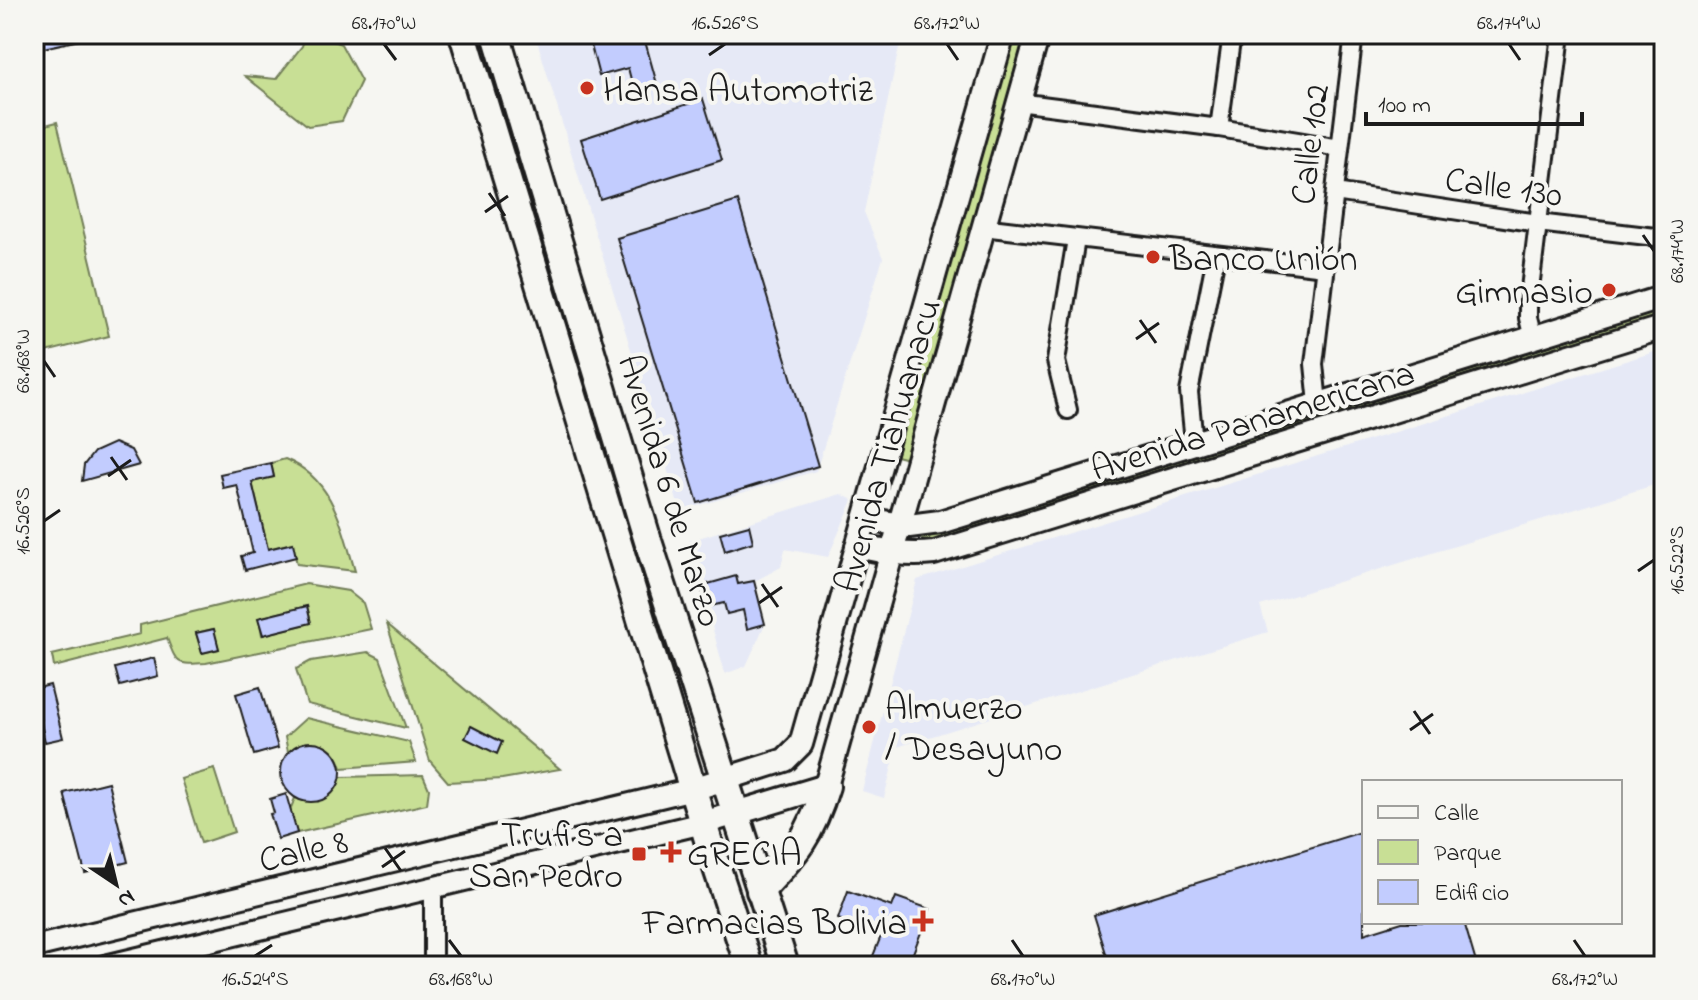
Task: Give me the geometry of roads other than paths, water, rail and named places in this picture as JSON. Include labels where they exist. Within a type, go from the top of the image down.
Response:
[{"type":"highway","name":"Avenida 6 de Marzo","points":[[463,34],[749,966]]},
{"type":"highway","name":"Avenida 6 de Marzo","points":[[496,34],[648,541],[785,966]]},
{"type":"highway","points":[[760,891],[805,840],[819,811],[826,786]]},
{"type":"main road","name":"Avenida Tiahuanacu","points":[[727,779],[785,760],[801,744],[1003,34]]},
{"type":"main road","name":"Avenida Tiahuanacu","points":[[826,786],[1038,34]]},
{"type":"main road","name":"Avenida Panamericana","points":[[864,517],[898,525],[940,522],[1664,297]]},
{"type":"main road","name":"Avenida Panamericana","points":[[857,546],[891,554],[934,553],[1664,327]]},
{"type":"main road","name":"Calle 8","points":[[693,789],[727,779]]},
{"type":"main road","points":[[738,814],[826,786]]},
{"type":"main road","name":"Calle 8","points":[[703,823],[738,814]]},
{"type":"street","points":[[1219,128],[1232,34]]},
{"type":"street","name":"Calle 102","points":[[1318,404],[1314,364],[1354,34]]},
{"type":"street","points":[[1533,338],[1528,305],[1561,34]]},
{"type":"street","points":[[1018,102],[1219,128],[1340,148]]},
{"type":"street","name":"Calle 130","points":[[1335,192],[1538,223],[1664,238]]},
{"type":"street","points":[[982,227],[1325,267]]},
{"type":"street","points":[[1068,410],[1056,361],[1076,239]]},
{"type":"street","points":[[1194,442],[1189,392],[1216,256]]},
{"type":"street","name":"Calle 8","points":[[34,947],[693,789]]},
{"type":"street","name":"Calle 8","points":[[105,966],[184,957],[433,888],[703,823]]},
{"type":"street","points":[[433,888],[433,966]]},
{"type":"place","name":"Hansa Automotriz","points":[[587,88]]},
{"type":"place","name":"Banco Unión","points":[[1153,257]]},
{"type":"place","name":"Gimnasio","points":[[1609,290]]},
{"type":"place","name":"Almuerzo / Desayuno","points":[[869,727]]},
{"type":"place","name":"GRECIA","points":[[671,852]]},
{"type":"place","name":"Trufis a San Pedro","points":[[639,854]]},
{"type":"place","name":"Farmacias Bolivia","points":[[923,921]]}]
